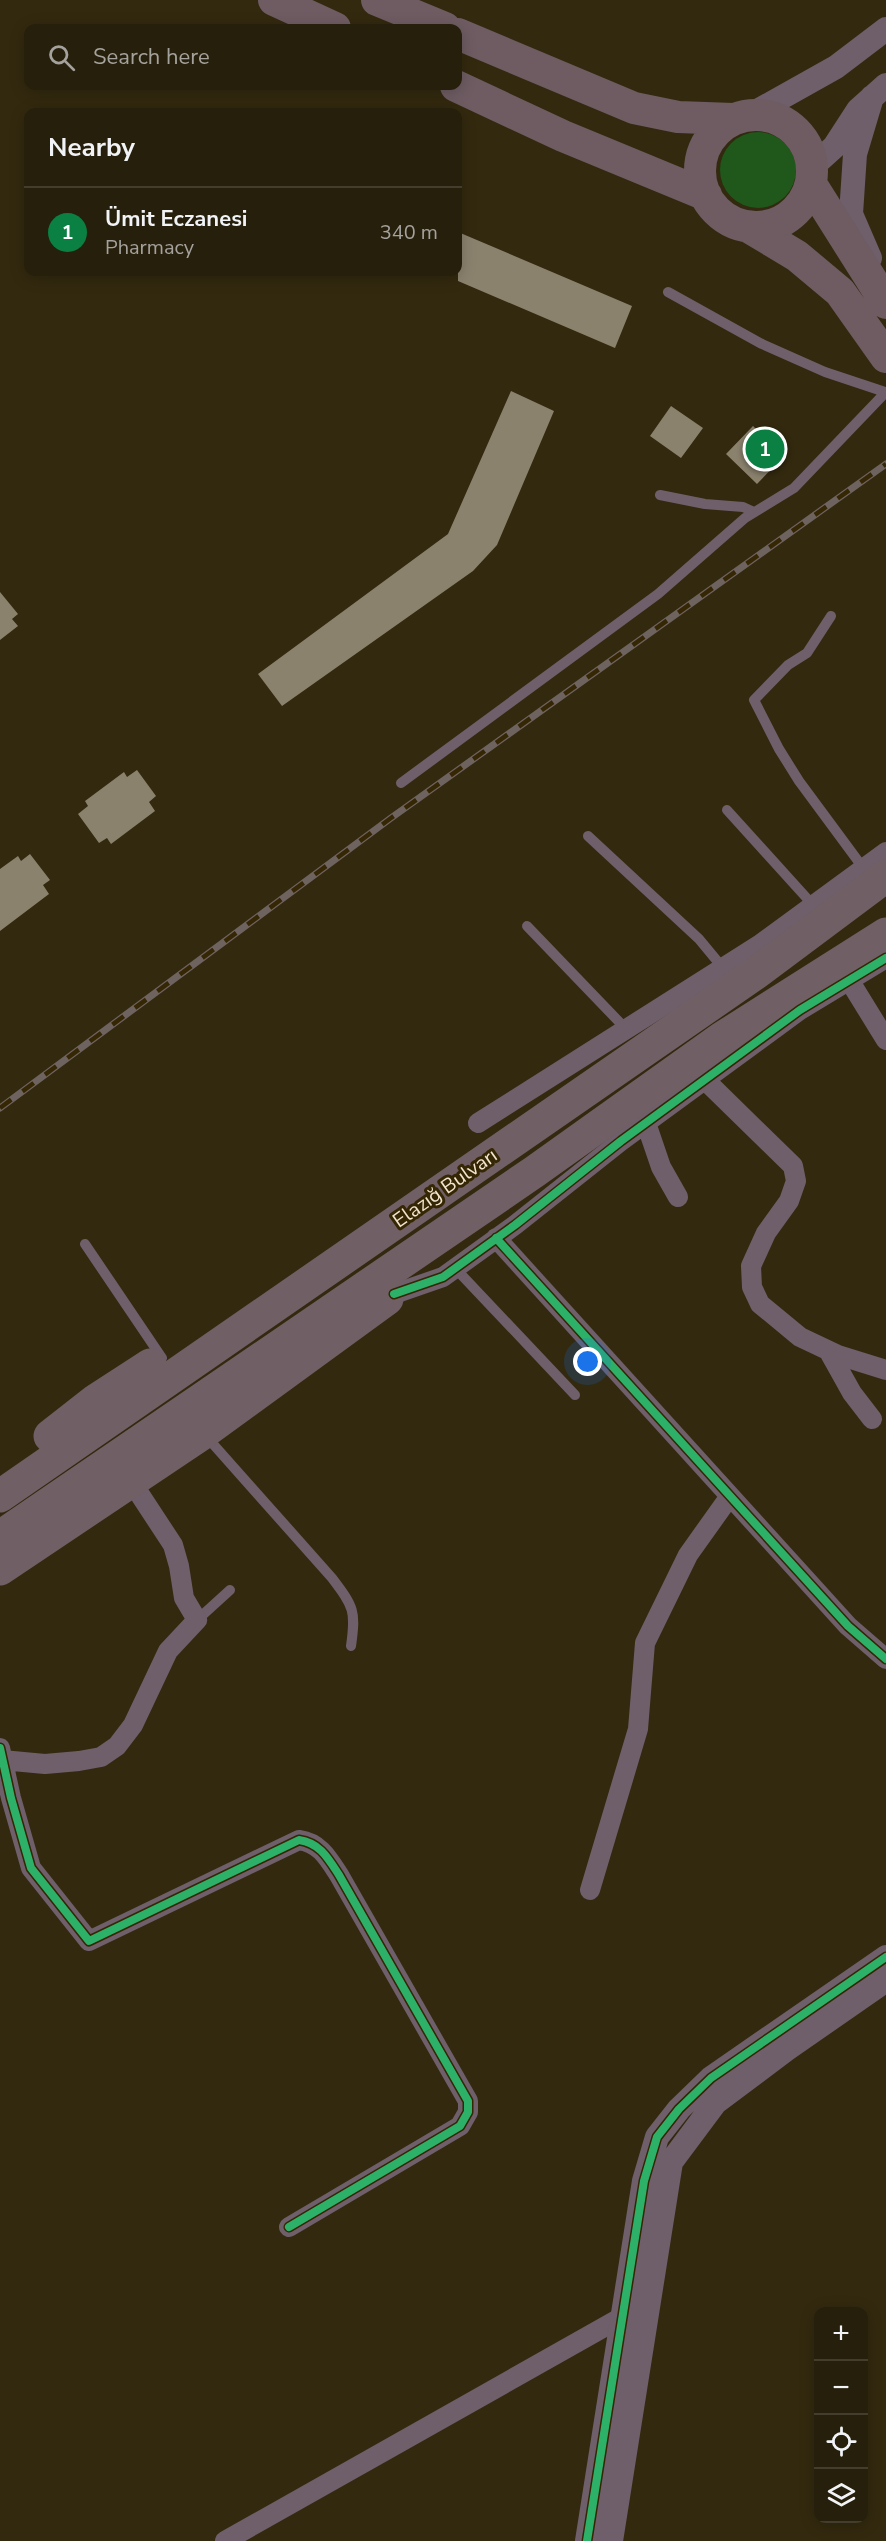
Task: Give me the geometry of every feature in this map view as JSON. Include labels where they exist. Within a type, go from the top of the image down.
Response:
[{"type":"highway","name":"Elazığ Bulvarı","points":[[0,1496],[756,973],[875,872]]},
{"type":"highway","name":"Elazığ Bulvarı","points":[[0,1537],[534,1173],[722,1038],[886,934]]},
{"type":"highway","points":[[0,1569],[203,1432],[394,1294],[534,1173]]},
{"type":"highway","points":[[0,1470],[47,1438],[96,1400],[231,1313],[358,1248]]},
{"type":"main road","points":[[274,0],[326,24]]},
{"type":"main road","points":[[377,0],[435,24]]},
{"type":"main road","points":[[462,36],[634,108],[678,117],[770,115],[786,122],[799,134],[808,149],[812,175],[885,302]]},
{"type":"main road","points":[[462,89],[573,141],[705,195]]},
{"type":"main road","points":[[742,117],[718,129],[707,143],[701,160],[700,178],[705,195],[716,210],[797,256],[840,292],[886,357]]},
{"type":"main road","points":[[747,226],[764,227],[780,222],[794,213],[805,199],[812,175]]},
{"type":"street","points":[[742,117],[836,67],[886,29]]},
{"type":"street","points":[[812,175],[858,110],[879,91]]},
{"type":"street","points":[[879,91],[855,154],[851,214],[885,302]]},
{"type":"street","points":[[478,1123],[723,968],[813,906],[875,872],[886,852]]},
{"type":"street","points":[[394,1294],[443,1277],[704,1079],[800,1010],[886,958]]},
{"type":"street","points":[[849,980],[886,1040]]},
{"type":"street","points":[[704,1079],[793,1166],[796,1181],[789,1201],[766,1233],[751,1266],[752,1287],[760,1304],[800,1337],[828,1350],[886,1370]]},
{"type":"street","points":[[646,1123],[661,1167],[678,1197]]},
{"type":"street","points":[[496,1239],[848,1626],[886,1659]]},
{"type":"street","points":[[828,1350],[852,1393],[872,1419]]},
{"type":"street","points":[[130,1481],[173,1545],[184,1598],[197,1620],[168,1651],[133,1725],[117,1746],[101,1757],[45,1764],[1,1754],[31,1868],[89,1941],[299,1840],[310,1842],[322,1850],[339,1875],[468,2101],[468,2112],[460,2126],[289,2227]]},
{"type":"street","points":[[590,1890],[638,1729],[645,1642],[688,1555],[730,1496]]},
{"type":"street","points":[[587,2541],[644,2181],[657,2137],[679,2109],[711,2078],[886,1957]]},
{"type":"street","points":[[611,2541],[672,2162],[715,2103],[886,1980]]},
{"type":"street","points":[[225,2541],[622,2317]]},
{"type":"lane","points":[[401,783],[658,594],[754,512],[794,488],[810,474],[886,392],[825,372],[762,344],[668,292]]},
{"type":"lane","points":[[660,495],[705,504],[744,507],[754,512]]},
{"type":"lane","points":[[831,616],[807,653],[788,665],[754,700],[779,749],[799,781],[875,872]]},
{"type":"lane","points":[[727,810],[813,906]]},
{"type":"lane","points":[[588,836],[699,939],[723,968]]},
{"type":"lane","points":[[527,926],[626,1029]]},
{"type":"lane","points":[[85,1244],[162,1358]]},
{"type":"lane","points":[[455,1268],[574,1395]]},
{"type":"lane","points":[[203,1432],[350,1601],[355,1618],[351,1647]]},
{"type":"lane","points":[[197,1620],[230,1590]]},
{"type":"green space","points":[[751,132],[765,132],[779,138],[790,149],[796,163],[793,185],[785,197],[765,208],[751,208],[737,202],[726,191],[720,177],[720,163],[726,149],[737,138]]},
{"type":"building","points":[[462,234],[632,306],[615,348],[458,281],[458,276],[462,276]]},
{"type":"building","points":[[511,391],[554,411],[497,545],[473,571],[282,706],[258,674],[448,534]]},
{"type":"building","points":[[671,406],[703,428],[681,458],[650,436]]},
{"type":"building","points":[[753,426],[784,456],[757,484],[726,454]]},
{"type":"building","points":[[0,592],[18,614],[12,619],[18,626],[0,640]]},
{"type":"building","points":[[137,770],[156,796],[149,802],[155,811],[111,844],[107,838],[99,843],[78,814],[88,806],[85,801],[124,772],[127,777]]},
{"type":"building","points":[[30,854],[50,880],[43,885],[49,894],[0,931],[0,869],[18,856],[21,861]]},
{"type":"railway","points":[[0,1108],[391,818],[886,464]]},
{"type":"cycle path","points":[[394,1294],[443,1277],[515,1225],[621,1141],[800,1010],[886,958]]},
{"type":"cycle path","points":[[496,1238],[848,1626],[886,1659]]},
{"type":"cycle path","points":[[0,1748],[11,1798],[31,1868],[89,1941],[299,1840],[318,1848],[339,1875],[468,2101],[468,2112],[460,2126],[289,2227]]},
{"type":"cycle path","points":[[587,2541],[644,2181],[657,2137],[679,2109],[711,2078],[886,1957]]},
{"type":"place","name":"Ümit Eczanesi","points":[[765,449]]}]
